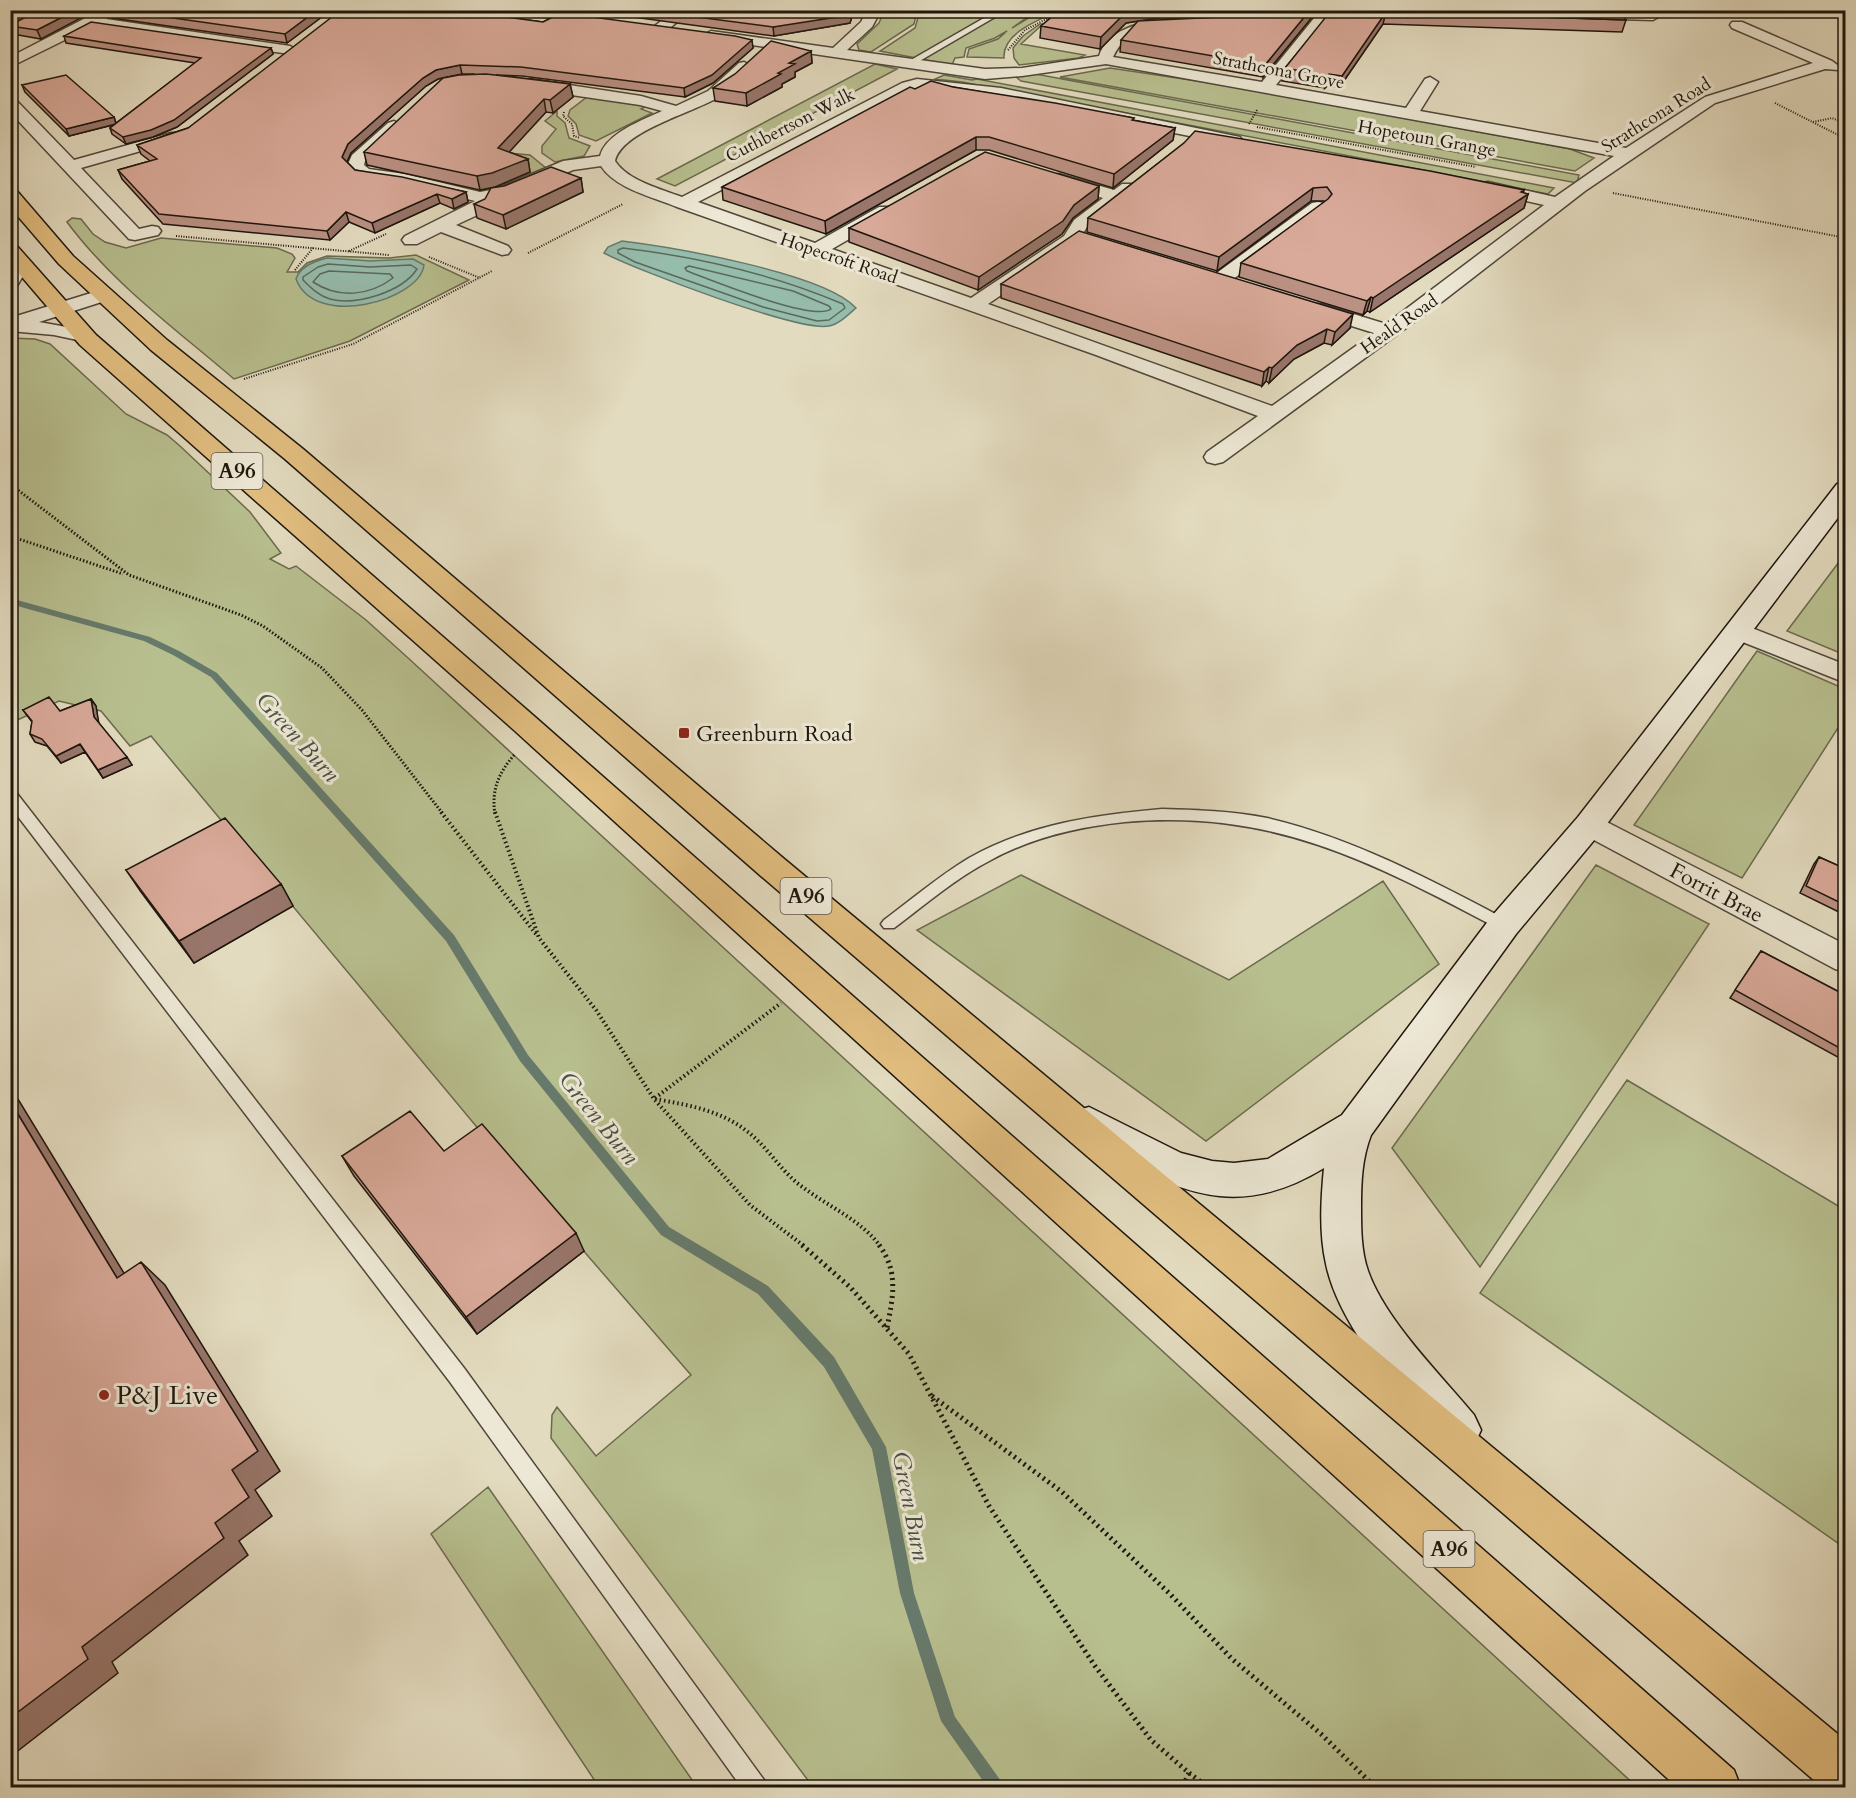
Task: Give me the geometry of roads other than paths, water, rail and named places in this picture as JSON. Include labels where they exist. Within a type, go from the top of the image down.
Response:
[{"type":"main road","name":"A96","points":[[10,195],[66,260],[159,345],[294,454],[1043,1098],[1845,1774]]},
{"type":"main road","name":"A96","points":[[16,257],[71,322],[534,732],[1716,1788]]},
{"type":"street","points":[[10,63],[111,10]]},
{"type":"street","points":[[685,10],[654,31],[771,42],[914,65]]},
{"type":"street","points":[[838,51],[867,24],[874,10]]},
{"type":"street","points":[[1266,87],[1320,20],[1331,12],[1343,10]]},
{"type":"street","points":[[1562,13],[1653,16]]},
{"type":"street","points":[[519,15],[601,26]]},
{"type":"street","points":[[90,21],[295,47],[272,65]]},
{"type":"street","points":[[1106,60],[1106,54],[1131,28],[1144,25],[1191,23]]},
{"type":"street","points":[[1737,25],[1845,72]]},
{"type":"street","points":[[407,115],[358,159],[355,166],[358,170],[375,176],[441,186],[468,196],[486,197],[500,194],[555,169],[610,153],[626,135],[713,94],[771,42]]},
{"type":"street","points":[[728,59],[750,61]]},
{"type":"street","name":"Strathcona Grove","points":[[914,65],[970,72],[1006,73],[1106,60],[1629,154]]},
{"type":"street","name":"Strathcona Road","points":[[1579,187],[1719,96],[1827,64]]},
{"type":"street","points":[[512,82],[641,101],[678,111]]},
{"type":"street","points":[[1410,114],[1430,82]]},
{"type":"street","name":"Cuthbertson Walk","points":[[683,203],[907,86],[917,84],[1001,93],[1112,114],[1188,138],[1253,144]]},
{"type":"street","points":[[10,102],[135,235],[152,231]]},
{"type":"street","points":[[70,166],[160,142],[191,128]]},
{"type":"street","name":"Hopecroft Road","points":[[610,153],[614,171],[683,203],[974,305],[1273,414]]},
{"type":"street","points":[[1038,173],[1118,197]]},
{"type":"street","points":[[974,305],[1071,239],[1080,224],[1142,177]]},
{"type":"street","name":"Hopetoun Grange","points":[[1469,183],[1558,202]]},
{"type":"street","name":"Heald Road","points":[[1215,457],[1436,297],[1579,187]]},
{"type":"street","points":[[416,247],[441,226],[480,207],[486,197]]},
{"type":"street","points":[[817,250],[904,200]]},
{"type":"street","points":[[1221,279],[1282,225],[1318,207]]},
{"type":"street","points":[[441,226],[501,258]]},
{"type":"street","points":[[1073,234],[1096,241]]},
{"type":"street","points":[[10,282],[16,257]]},
{"type":"street","points":[[1198,273],[1242,286]]},
{"type":"street","points":[[10,326],[54,329],[71,322],[104,295]]},
{"type":"street","points":[[1295,302],[1388,331]]},
{"type":"street","points":[[10,326],[71,322]]},
{"type":"street","points":[[1513,1494],[1412,1374],[1375,1321],[1350,1275],[1342,1231],[1342,1185],[1346,1154],[1355,1127],[1504,925],[1589,825],[1845,489]]},
{"type":"street","points":[[1738,631],[1845,675]]},
{"type":"street","name":"Forrit Brae","points":[[1589,825],[1845,960]]},
{"type":"street","points":[[1043,1098],[1170,1168],[1219,1179],[1258,1179],[1293,1165],[1355,1127]]},
{"type":"lane","points":[[914,65],[1004,10]]},
{"type":"lane","points":[[10,795],[457,1375],[756,1788]]},
{"type":"lane","points":[[889,924],[984,856],[1032,836],[1080,822],[1164,813],[1224,814],[1274,824],[1322,838],[1410,875],[1504,925]]},
{"type":"water","points":[[622,241],[675,249],[781,273],[839,295],[856,308],[840,321],[829,326],[786,320],[681,285],[604,253],[608,247]]},
{"type":"water","points":[[327,258],[370,261],[413,259],[424,265],[418,278],[405,289],[387,298],[366,304],[344,306],[323,303],[307,294],[296,279],[304,267]]},
{"type":"waterway","name":"Green Burn","points":[[10,601],[147,639],[214,675],[450,938],[524,1058],[665,1231],[763,1290],[829,1362],[879,1447],[907,1593],[949,1721],[998,1788]]},
{"type":"place","name":"Greenburn Road","points":[[684,733]]},
{"type":"place","name":"P&J Live","points":[[104,1395]]}]
